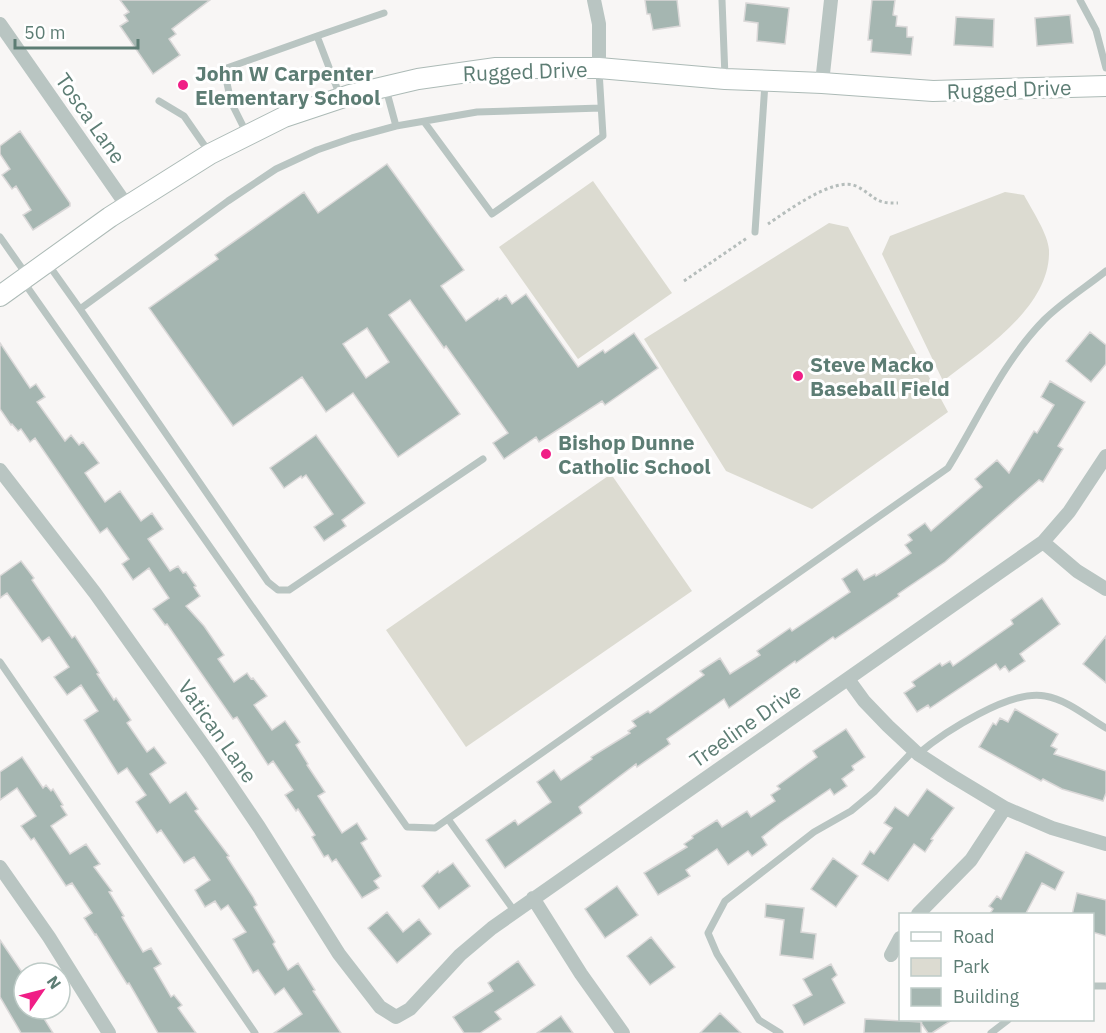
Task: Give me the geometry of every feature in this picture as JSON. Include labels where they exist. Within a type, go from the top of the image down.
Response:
[{"type":"street","points":[[594,0],[599,24],[599,68]]},
{"type":"street","points":[[822,83],[831,0]]},
{"type":"street","name":"Tosca Lane","points":[[0,24],[127,206]]},
{"type":"street","name":"Rugged Drive","points":[[0,296],[127,206],[210,154],[284,117],[341,98],[418,79],[496,68],[599,68],[725,79],[933,91],[1106,86]]},
{"type":"street","name":"Treeline Drive","points":[[396,1017],[410,1009],[460,955],[533,898],[1043,542],[1069,512],[1106,456]]},
{"type":"street","name":"Vatican Lane","points":[[0,470],[95,593],[211,756],[339,954],[380,1006],[396,1017]]},
{"type":"street","points":[[1043,542],[1077,571],[1106,589]]},
{"type":"street","points":[[848,679],[864,701],[916,752],[1005,808],[1052,828],[1106,844]]},
{"type":"street","points":[[920,913],[970,860],[1005,808]]},
{"type":"street","points":[[0,867],[49,937],[109,1033]]},
{"type":"street","points":[[533,898],[593,992],[623,1033]]},
{"type":"street","points":[[891,955],[899,940]]},
{"type":"lane","points":[[722,0],[725,79]]},
{"type":"lane","points":[[1080,0],[1096,30],[1106,68]]},
{"type":"lane","points":[[247,135],[231,102],[224,69],[384,13]]},
{"type":"lane","points":[[317,36],[341,98]]},
{"type":"lane","points":[[425,123],[492,214],[603,136],[599,68]]},
{"type":"lane","points":[[755,232],[765,80]]},
{"type":"lane","points":[[385,87],[396,126]]},
{"type":"lane","points":[[159,101],[184,116],[210,154]]},
{"type":"lane","points":[[80,309],[228,201],[276,169],[316,150],[396,126],[425,123],[477,112],[601,108]]},
{"type":"lane","points":[[0,237],[25,278],[407,827],[435,828],[948,468],[973,429],[1004,369],[1044,319],[1106,271]]},
{"type":"lane","points":[[47,262],[268,582],[278,590],[290,590],[483,459]]},
{"type":"lane","points":[[0,662],[255,1033]]},
{"type":"lane","points":[[780,1033],[759,1020],[717,954],[708,933],[725,901],[814,832],[850,811],[874,792],[916,752],[956,726],[1019,697],[1044,695],[1068,704],[1106,728]]},
{"type":"lane","points":[[448,819],[515,912]]},
{"type":"lane","points":[[991,1033],[1007,1021]]},
{"type":"path","points":[[684,281],[798,204],[836,186],[846,183],[882,204],[898,203]]},
{"type":"green space","points":[[593,181],[672,293],[578,359],[499,247]]},
{"type":"green space","points":[[1005,192],[1024,195],[1039,222],[1049,250],[1047,271],[1039,290],[1012,325],[943,381],[882,254],[890,236]]},
{"type":"green space","name":"Steve Macko Baseball Field","points":[[829,223],[848,227],[948,412],[812,509],[726,471],[644,339]]},
{"type":"green space","points":[[611,474],[692,591],[466,747],[386,630]]},
{"type":"building","points":[[120,0],[210,0],[172,29],[176,34],[169,39],[180,55],[153,74],[120,26],[128,21],[124,15],[129,12]]},
{"type":"building","points":[[645,0],[677,0],[680,26],[653,30]]},
{"type":"building","points":[[872,0],[895,0],[893,15],[897,16],[896,26],[907,27],[907,37],[913,37],[911,55],[871,52],[872,40],[868,40]]},
{"type":"building","points":[[746,3],[789,8],[785,44],[757,41],[758,23],[744,21]]},
{"type":"building","points":[[1070,15],[1073,43],[1037,46],[1035,18]]},
{"type":"building","points":[[956,17],[994,19],[993,47],[954,45]]},
{"type":"building","points":[[20,131],[70,203],[70,206],[33,230],[23,215],[31,210],[16,186],[12,189],[2,175],[10,169],[0,154],[0,146]]},
{"type":"building","points":[[387,164],[464,270],[441,286],[466,321],[498,298],[499,300],[506,295],[512,304],[526,294],[578,367],[603,350],[605,353],[634,333],[658,368],[605,405],[602,401],[539,442],[536,437],[504,459],[493,443],[508,433],[410,300],[389,315],[460,414],[398,457],[353,393],[326,412],[302,377],[233,426],[149,308],[218,259],[215,255],[304,192],[318,213]],"holes":[[[367,328],[389,362],[366,378],[343,344]]]},
{"type":"building","points":[[1090,332],[1106,345],[1106,364],[1091,382],[1066,361]]},
{"type":"building","points":[[0,343],[30,388],[36,384],[45,397],[37,402],[65,441],[71,435],[79,445],[83,442],[99,463],[85,473],[105,502],[120,491],[141,521],[152,513],[163,529],[148,539],[170,571],[178,566],[183,573],[186,572],[196,586],[194,587],[200,596],[186,606],[204,626],[224,655],[218,659],[234,682],[247,673],[251,679],[253,678],[267,696],[254,705],[272,730],[285,721],[300,742],[296,745],[325,792],[318,796],[342,833],[357,823],[367,839],[361,843],[381,876],[374,881],[379,888],[362,898],[336,859],[332,862],[328,855],[324,857],[312,837],[315,835],[298,809],[296,811],[285,795],[293,790],[273,761],[268,765],[237,717],[233,719],[167,624],[165,625],[153,609],[169,598],[149,568],[133,580],[122,564],[129,559],[107,528],[100,533],[35,438],[30,442],[21,429],[18,431],[11,425],[0,409]]},
{"type":"building","points":[[1050,381],[1085,402],[1058,446],[1063,449],[1043,482],[1039,480],[945,562],[898,594],[899,596],[835,639],[833,637],[796,663],[795,661],[729,708],[724,699],[667,739],[670,744],[637,767],[636,764],[579,807],[582,813],[505,868],[486,840],[515,820],[518,825],[551,802],[537,782],[554,770],[561,780],[592,759],[591,757],[630,733],[628,731],[636,726],[632,721],[648,711],[650,713],[704,675],[700,671],[720,658],[730,674],[760,655],[757,651],[790,628],[792,631],[850,592],[842,579],[857,569],[864,580],[875,574],[876,576],[911,553],[905,545],[912,540],[908,535],[925,523],[931,531],[982,487],[975,479],[997,460],[1009,473],[1034,431],[1037,433],[1054,405],[1041,397]]},
{"type":"building","points":[[316,435],[365,503],[342,520],[346,526],[324,541],[314,527],[333,514],[306,475],[284,488],[270,468]]},
{"type":"building","points":[[21,561],[72,638],[75,636],[114,700],[116,698],[131,720],[127,723],[147,752],[154,747],[166,763],[150,774],[170,803],[186,792],[198,809],[195,811],[229,856],[227,857],[253,897],[257,905],[254,907],[275,942],[273,944],[288,970],[298,963],[315,990],[313,991],[341,1033],[274,1033],[302,1014],[284,988],[275,995],[258,970],[253,973],[233,939],[246,932],[228,905],[221,910],[215,901],[205,907],[195,890],[210,880],[194,857],[184,863],[161,830],[157,833],[136,802],[146,795],[127,768],[118,774],[84,720],[98,711],[81,685],[67,695],[54,677],[69,667],[49,637],[42,642],[7,593],[0,598],[0,576]]},
{"type":"building","points":[[1042,598],[1060,624],[1020,654],[1025,661],[1009,672],[1005,666],[1000,670],[996,664],[930,708],[928,705],[917,712],[904,693],[915,686],[912,682],[940,663],[942,666],[950,661],[953,666],[1013,624],[1011,620]]},
{"type":"building","points":[[1106,636],[1106,683],[1083,664]]},
{"type":"building","points":[[1015,709],[1058,734],[1051,746],[1057,749],[1054,754],[1106,771],[1106,793],[1103,801],[1062,789],[1043,779],[1041,781],[979,747],[993,723],[996,725],[1000,718],[1008,722]]},
{"type":"building","points":[[846,729],[865,757],[852,766],[854,770],[842,779],[847,786],[834,795],[830,789],[780,823],[762,837],[767,845],[752,856],[748,851],[728,865],[717,849],[686,870],[690,876],[658,895],[644,873],[687,847],[684,844],[693,838],[692,836],[717,820],[722,827],[747,811],[751,817],[775,801],[771,795],[780,789],[777,786],[817,757],[813,751]]},
{"type":"building","points":[[22,757],[43,788],[46,785],[51,791],[53,789],[63,805],[61,806],[67,815],[51,826],[70,854],[86,844],[100,864],[94,867],[112,891],[109,892],[124,916],[122,917],[143,952],[151,948],[161,964],[154,968],[171,997],[174,995],[182,1005],[178,1008],[196,1033],[158,1033],[129,983],[127,984],[84,918],[92,913],[72,883],[66,886],[34,838],[31,840],[21,826],[36,816],[17,788],[0,800],[0,772]]},
{"type":"building","points":[[927,789],[954,808],[931,839],[933,840],[925,852],[914,844],[888,881],[862,864],[870,851],[874,854],[892,828],[884,823],[895,807],[908,816]]},
{"type":"building","points":[[1026,852],[1064,872],[1055,890],[1042,883],[1026,913],[990,913],[993,909],[989,906],[997,896],[1001,899]]},
{"type":"building","points":[[833,858],[858,876],[836,907],[811,889]]},
{"type":"building","points":[[453,863],[470,886],[439,909],[422,886],[438,871],[439,873]]},
{"type":"building","points":[[617,886],[638,915],[605,938],[585,909]]},
{"type":"building","points":[[1077,893],[1106,900],[1106,936],[1094,933],[1094,913],[1072,913]]},
{"type":"building","points":[[766,904],[804,908],[801,932],[816,934],[813,959],[780,955],[784,920],[765,917]]},
{"type":"building","points":[[387,912],[403,932],[419,919],[431,934],[397,963],[368,928]]},
{"type":"building","points":[[651,937],[675,967],[650,985],[627,956]]},
{"type":"building","points":[[0,940],[14,961],[12,961],[12,1018],[0,997]]},
{"type":"building","points":[[518,961],[535,985],[495,1012],[501,1019],[480,1033],[464,1033],[453,1017],[493,991],[488,983]]},
{"type":"building","points":[[831,964],[837,975],[832,979],[845,1003],[804,1025],[793,1005],[812,995],[803,979]]},
{"type":"building","points":[[720,1013],[741,1033],[700,1033]]},
{"type":"building","points":[[561,1016],[573,1033],[537,1033]]},
{"type":"building","points":[[865,1019],[950,1021],[932,1033],[928,1033],[921,1023],[921,1033],[864,1033]]},
{"type":"building","points":[[14,1021],[46,1021],[53,1033],[21,1033]]},
{"type":"place","name":"John W Carpenter Elementary School","points":[[183,85]]},
{"type":"place","name":"Steve Macko Baseball Field","points":[[798,376]]},
{"type":"place","name":"Bishop Dunne Catholic School","points":[[546,454]]}]
